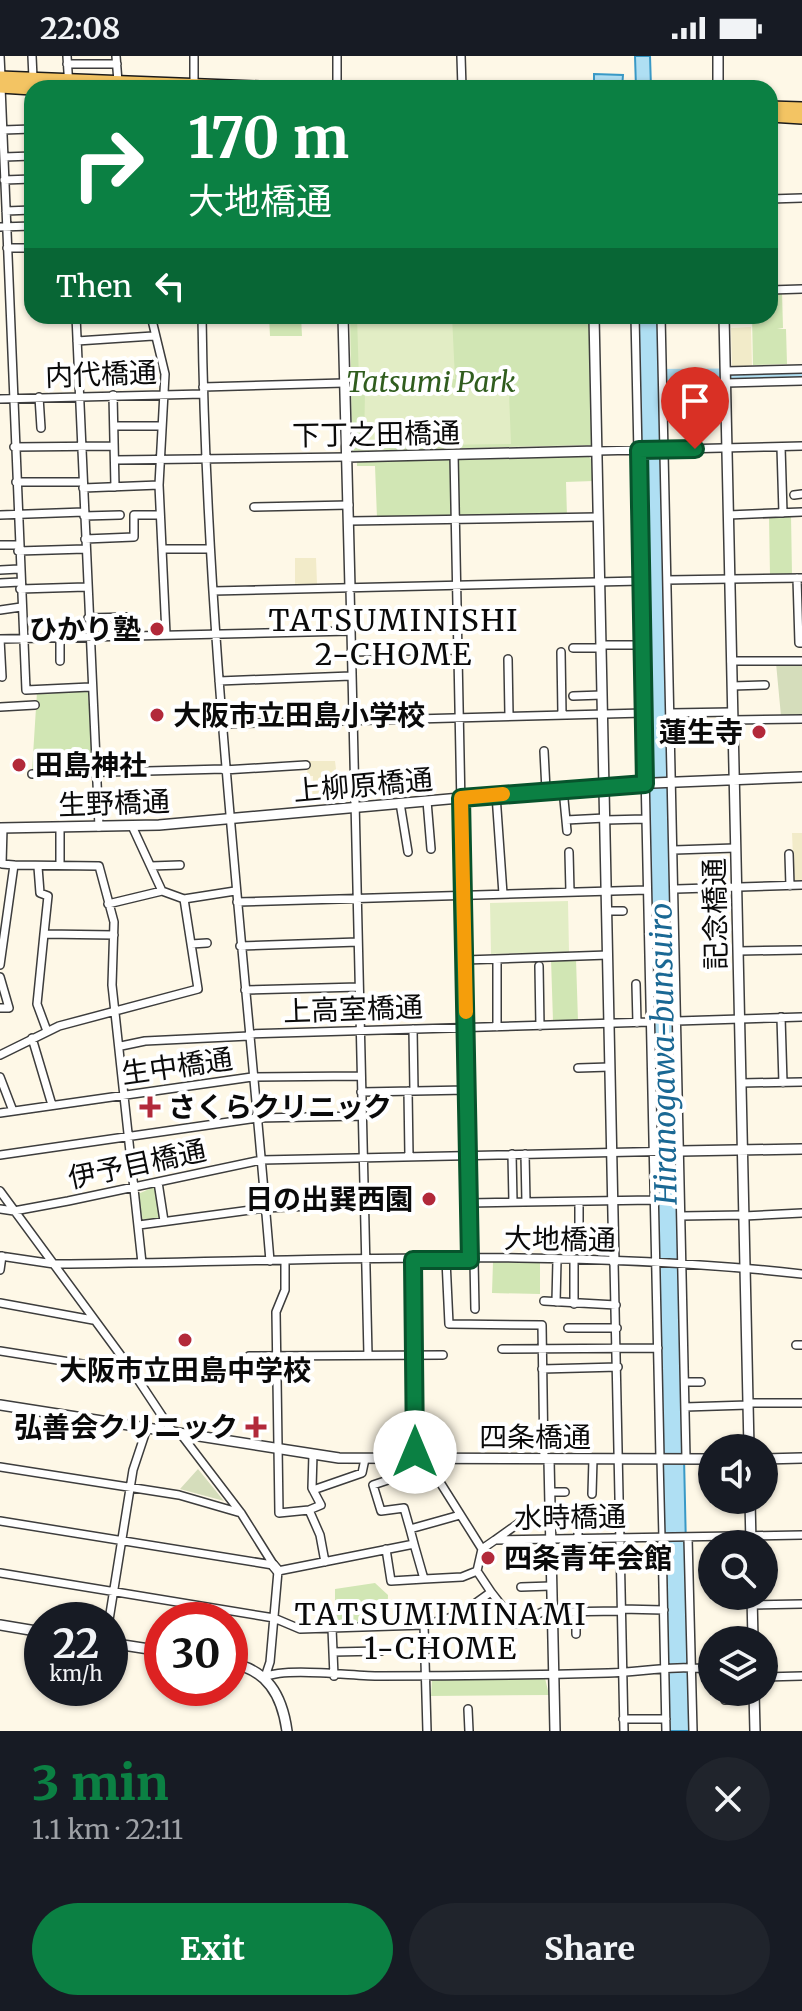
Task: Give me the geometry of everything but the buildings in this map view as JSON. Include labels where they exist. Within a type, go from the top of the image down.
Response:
[{"type":"main road","points":[[0,82],[24,84]]},
{"type":"main road","points":[[778,107],[802,108]]},
{"type":"main road","points":[[778,116],[802,118]]},
{"type":"street","points":[[0,56],[4,157],[2,193],[6,211],[3,227],[7,248],[4,302],[13,398],[26,690],[90,687]]},
{"type":"street","points":[[32,56],[32,80]]},
{"type":"street","points":[[194,56],[194,80]]},
{"type":"street","points":[[337,56],[337,80]]},
{"type":"street","points":[[461,56],[462,80]]},
{"type":"street","points":[[718,56],[718,80]]},
{"type":"street","points":[[69,80],[67,60],[116,60],[118,80]]},
{"type":"street","points":[[3,130],[24,129]]},
{"type":"street","points":[[4,157],[24,156]]},
{"type":"street","points":[[4,180],[24,179]]},
{"type":"street","points":[[778,199],[802,198]]},
{"type":"street","points":[[6,211],[24,210]]},
{"type":"street","points":[[3,227],[24,226]]},
{"type":"street","points":[[7,248],[24,248]]},
{"type":"street","points":[[778,290],[802,289]]},
{"type":"street","points":[[76,324],[90,687],[99,827]]},
{"type":"street","points":[[152,324],[153,336],[164,363],[159,485],[166,634]]},
{"type":"street","points":[[202,324],[205,461],[224,769],[270,1261]]},
{"type":"street","points":[[343,324],[368,1355]]},
{"type":"street","points":[[594,324],[624,1731]]},
{"type":"street","points":[[635,324],[666,1731]]},
{"type":"street","points":[[661,324],[676,889],[686,1458],[698,1458]]},
{"type":"street","name":"記念橋通","points":[[724,324],[749,1434]]},
{"type":"street","points":[[77,341],[153,336]]},
{"type":"street","points":[[725,377],[802,369]]},
{"type":"street","points":[[725,377],[802,381]]},
{"type":"street","name":"内代橋通","points":[[0,399],[162,394],[344,383]]},
{"type":"street","points":[[113,395],[115,487]]},
{"type":"street","points":[[39,397],[41,428]]},
{"type":"street","points":[[114,426],[160,426]]},
{"type":"street","points":[[14,447],[114,446]]},
{"type":"street","points":[[663,450],[802,446]]},
{"type":"street","points":[[781,447],[783,513]]},
{"type":"street","name":"下丁之田橋通","points":[[115,460],[205,461],[663,450]]},
{"type":"street","points":[[454,454],[469,1203],[475,1309]]},
{"type":"street","points":[[16,482],[115,487],[159,485]]},
{"type":"street","points":[[254,507],[349,505]]},
{"type":"street","points":[[728,515],[802,512]]},
{"type":"street","points":[[0,515],[120,515]]},
{"type":"street","points":[[85,539],[134,537],[134,515],[160,515]]},
{"type":"street","points":[[349,521],[598,517]]},
{"type":"street","points":[[0,545],[85,549]]},
{"type":"street","points":[[162,549],[210,549]]},
{"type":"street","points":[[0,570],[19,569]]},
{"type":"street","points":[[667,580],[800,578],[799,643],[802,643]]},
{"type":"street","points":[[213,591],[641,581]]},
{"type":"street","points":[[0,583],[86,587]]},
{"type":"street","points":[[0,610],[21,607]]},
{"type":"street","points":[[88,618],[129,617]]},
{"type":"street","points":[[2,677],[0,639],[351,631]]},
{"type":"street","points":[[60,637],[60,661]]},
{"type":"street","points":[[573,648],[642,645]]},
{"type":"street","points":[[351,652],[458,650]]},
{"type":"street","points":[[561,652],[562,714]]},
{"type":"street","points":[[508,659],[509,715]]},
{"type":"street","points":[[731,661],[802,661]]},
{"type":"street","points":[[219,681],[351,676]]},
{"type":"street","points":[[732,686],[765,685]]},
{"type":"street","points":[[0,707],[35,708],[34,689]]},
{"type":"street","points":[[573,696],[602,695]]},
{"type":"street","points":[[222,724],[352,718],[644,713]]},
{"type":"street","points":[[671,713],[802,719]]},
{"type":"street","points":[[544,751],[546,790]]},
{"type":"street","points":[[32,774],[306,765]]},
{"type":"street","points":[[672,783],[802,777]]},
{"type":"street","name":"上柳原橋通","points":[[229,818],[604,785],[672,783]]},
{"type":"street","points":[[563,789],[567,831]]},
{"type":"street","points":[[496,795],[503,894]]},
{"type":"street","points":[[427,801],[431,849]]},
{"type":"street","points":[[400,803],[408,852]]},
{"type":"street","name":"生野橋通","points":[[2,828],[132,826],[229,818]]},
{"type":"street","points":[[566,820],[645,819]]},
{"type":"street","points":[[132,826],[162,891]]},
{"type":"street","points":[[60,827],[60,863]]},
{"type":"street","points":[[2,828],[1,864],[99,866],[114,935],[112,985],[121,1046],[142,1263]]},
{"type":"street","points":[[674,850],[735,848]]},
{"type":"street","points":[[569,852],[570,892]]},
{"type":"street","points":[[789,854],[790,886]]},
{"type":"street","points":[[0,965],[2,927],[14,865]]},
{"type":"street","points":[[151,866],[180,865]]},
{"type":"street","points":[[38,867],[40,893],[48,896],[37,1004],[47,1031]]},
{"type":"street","points":[[676,889],[802,885]]},
{"type":"street","points":[[237,902],[647,890]]},
{"type":"street","points":[[108,904],[162,891],[184,899],[235,891]]},
{"type":"street","points":[[0,1055],[47,1031],[198,989],[184,899]]},
{"type":"street","points":[[607,911],[623,911]]},
{"type":"street","points":[[44,934],[114,935]]},
{"type":"street","points":[[240,946],[358,942]]},
{"type":"street","points":[[191,944],[207,943]]},
{"type":"street","points":[[738,951],[802,950]]},
{"type":"street","points":[[465,960],[608,955]]},
{"type":"street","points":[[497,959],[497,1027]]},
{"type":"street","points":[[539,966],[540,1026]]},
{"type":"street","points":[[0,977],[9,1008],[0,1008]]},
{"type":"street","points":[[636,984],[637,1023]]},
{"type":"street","points":[[245,990],[359,987]]},
{"type":"street","points":[[781,1017],[783,1083]]},
{"type":"street","points":[[677,1021],[802,1017]]},
{"type":"street","name":"上高室橋通","points":[[121,1046],[145,1041],[249,1035],[650,1022]]},
{"type":"street","points":[[409,1156],[413,1029]]},
{"type":"street","points":[[32,1038],[52,1105]]},
{"type":"street","points":[[578,1068],[610,1067]]},
{"type":"street","name":"生中橋通","points":[[0,1113],[252,1077],[360,1076]]},
{"type":"street","points":[[0,1077],[13,1111]]},
{"type":"street","points":[[741,1083],[802,1082]]},
{"type":"street","points":[[361,1092],[467,1090]]},
{"type":"street","points":[[0,1155],[257,1118],[361,1116]]},
{"type":"street","points":[[680,1151],[802,1149]]},
{"type":"street","name":"伊予目橋通","points":[[0,1209],[14,1211],[261,1160],[680,1151]]},
{"type":"street","points":[[512,1154],[513,1202]]},
{"type":"street","points":[[525,1154],[526,1202]]},
{"type":"street","points":[[158,1182],[164,1221]]},
{"type":"street","points":[[0,1191],[176,1432],[241,1513],[276,1568],[274,1618],[265,1677]]},
{"type":"street","points":[[469,1203],[654,1200]]},
{"type":"street","points":[[579,1202],[579,1235]]},
{"type":"street","points":[[139,1225],[265,1208],[363,1204]]},
{"type":"street","points":[[681,1216],[802,1213]]},
{"type":"street","points":[[0,1270],[1,1256]]},
{"type":"street","name":"大地橋通","points":[[1,1256],[54,1264],[557,1260],[682,1265]]},
{"type":"street","points":[[413,1260],[415,1471],[373,1485],[381,1511],[404,1508],[424,1579]]},
{"type":"street","points":[[446,1260],[449,1324],[542,1325],[550,1492],[555,1731]]},
{"type":"street","points":[[556,1302],[557,1260]]},
{"type":"street","points":[[285,1261],[285,1290],[276,1312],[279,1513],[309,1510],[321,1505],[313,1490],[313,1454]]},
{"type":"street","points":[[574,1261],[574,1304]]},
{"type":"street","points":[[682,1265],[802,1274]]},
{"type":"street","points":[[544,1301],[616,1305]]},
{"type":"street","points":[[0,1303],[93,1320]]},
{"type":"street","points":[[568,1328],[617,1328]]},
{"type":"street","points":[[502,1349],[658,1348]]},
{"type":"street","points":[[0,1351],[133,1372]]},
{"type":"street","points":[[249,1356],[443,1355]]},
{"type":"street","points":[[542,1369],[618,1367]]},
{"type":"street","points":[[685,1382],[701,1382]]},
{"type":"street","points":[[685,1407],[802,1403]]},
{"type":"street","name":"四条橋通","points":[[0,1405],[313,1454],[365,1459],[686,1458]]},
{"type":"street","points":[[112,1602],[130,1488],[147,1428]]},
{"type":"street","points":[[778,1459],[802,1458]]},
{"type":"street","points":[[313,1490],[362,1473],[365,1459]]},
{"type":"street","points":[[592,1494],[593,1459]]},
{"type":"street","points":[[426,1460],[482,1549],[477,1571],[516,1624],[551,1610],[664,1610]]},
{"type":"street","points":[[0,1467],[179,1495],[241,1513]]},
{"type":"street","points":[[550,1492],[565,1492]]},
{"type":"street","points":[[309,1510],[320,1535],[325,1562]]},
{"type":"street","points":[[410,1529],[460,1515]]},
{"type":"street","points":[[495,1540],[526,1518],[549,1515]]},
{"type":"street","points":[[578,1519],[578,1539]]},
{"type":"street","points":[[0,1521],[276,1568],[325,1562],[414,1544]]},
{"type":"street","points":[[778,1537],[802,1535]]},
{"type":"street","points":[[693,1731],[687,1538],[698,1538]]},
{"type":"street","name":"水時橋通","points":[[482,1549],[495,1540],[687,1538]]},
{"type":"street","points":[[386,1549],[391,1581],[462,1577],[477,1571]]},
{"type":"street","points":[[0,1573],[274,1618],[300,1629],[424,1625],[459,1615],[491,1592]]},
{"type":"street","points":[[521,1587],[551,1586]]},
{"type":"street","points":[[778,1603],[802,1604]]},
{"type":"street","points":[[576,1612],[576,1634]]},
{"type":"street","points":[[0,1625],[24,1629]]},
{"type":"street","points":[[424,1625],[427,1731]]},
{"type":"street","points":[[332,1628],[334,1676]]},
{"type":"street","points":[[333,1652],[381,1651]]},
{"type":"street","points":[[248,1666],[265,1677],[278,1697],[287,1731]]},
{"type":"street","points":[[265,1677],[279,1670],[334,1676],[426,1676],[622,1673],[698,1668]]},
{"type":"street","points":[[778,1677],[802,1676]]},
{"type":"street","points":[[754,1706],[755,1731]]},
{"type":"street","points":[[468,1709],[469,1731]]},
{"type":"street","points":[[623,1719],[666,1719]]},
{"type":"shaded area","points":[[751,327],[752,367],[732,367],[731,328]]},
{"type":"shaded area","points":[[295,558],[316,558],[317,584],[295,585]]},
{"type":"shaded area","points":[[308,761],[335,761],[340,802],[312,803],[313,776],[307,776]]},
{"type":"shaded area","points":[[792,833],[802,833],[802,880],[794,881]]},
{"type":"green space","points":[[778,292],[782,292],[783,328],[777,329],[786,329],[787,364],[753,365],[752,324],[778,324]]},
{"type":"green space","points":[[269,324],[301,324],[302,336],[270,336]]},
{"type":"green space","name":"Tatsumi Park","points":[[350,324],[590,324],[592,445],[352,451]]},
{"type":"green space","points":[[357,324],[452,324],[455,379],[359,381]]},
{"type":"green space","points":[[501,386],[509,394],[511,444],[364,446],[365,391]]},
{"type":"green space","points":[[588,456],[593,461],[593,481],[566,482],[567,516],[458,518],[459,460]]},
{"type":"green space","points":[[451,459],[452,516],[377,518],[375,466],[357,466],[357,462]]},
{"type":"green space","points":[[791,515],[792,575],[770,576],[769,516]]},
{"type":"green space","points":[[802,662],[802,714],[781,716],[776,663]]},
{"type":"green space","points":[[88,691],[94,768],[32,771],[37,692]]},
{"type":"green space","points":[[568,901],[569,952],[491,954],[490,903]]},
{"type":"green space","points":[[551,959],[576,959],[578,1021],[553,1021]]},
{"type":"green space","points":[[156,1186],[162,1217],[144,1221],[140,1218],[138,1194]]},
{"type":"green space","points":[[493,1262],[540,1262],[540,1294],[492,1293]]},
{"type":"green space","points":[[198,1469],[224,1501],[180,1489]]},
{"type":"green space","points":[[375,1583],[388,1595],[387,1623],[335,1625],[335,1589]]},
{"type":"green space","points":[[545,1678],[549,1695],[431,1696],[432,1680]]},
{"type":"water","points":[[635,56],[650,56],[651,80],[636,80]]},
{"type":"water","points":[[594,74],[623,75],[623,80],[594,80]]},
{"type":"water","name":"Hiranogawa-bunsuiro","points":[[638,324],[659,324],[690,1731],[668,1731]]},
{"type":"waterway","points":[[650,376],[802,375]]},
{"type":"slow traffic","points":[[466,1012],[461,798],[503,794]]},
{"type":"place","name":"ひかり塾","points":[[157,629]]},
{"type":"place","name":"大阪市立田島小学校","points":[[157,715]]},
{"type":"place","name":"蓮生寺","points":[[759,732]]},
{"type":"place","name":"田島神社","points":[[19,765]]},
{"type":"place","name":"さくらクリニック","points":[[150,1107]]},
{"type":"place","name":"日の出巽西園","points":[[429,1199]]},
{"type":"place","name":"大阪市立田島中学校","points":[[185,1340]]},
{"type":"place","name":"弘善会クリニック","points":[[256,1427]]},
{"type":"place","name":"四条青年会館","points":[[488,1558]]},
{"type":"district","name":"TATSUMINISHI 2-CHOME","points":[[394,638]]},
{"type":"district","name":"TATSUMIMINAMI 1-CHOME","points":[[441,1632]]},
{"type":"route","points":[[415,1452],[413,1260],[470,1260],[461,798],[645,784],[639,450],[695,449]]}]
